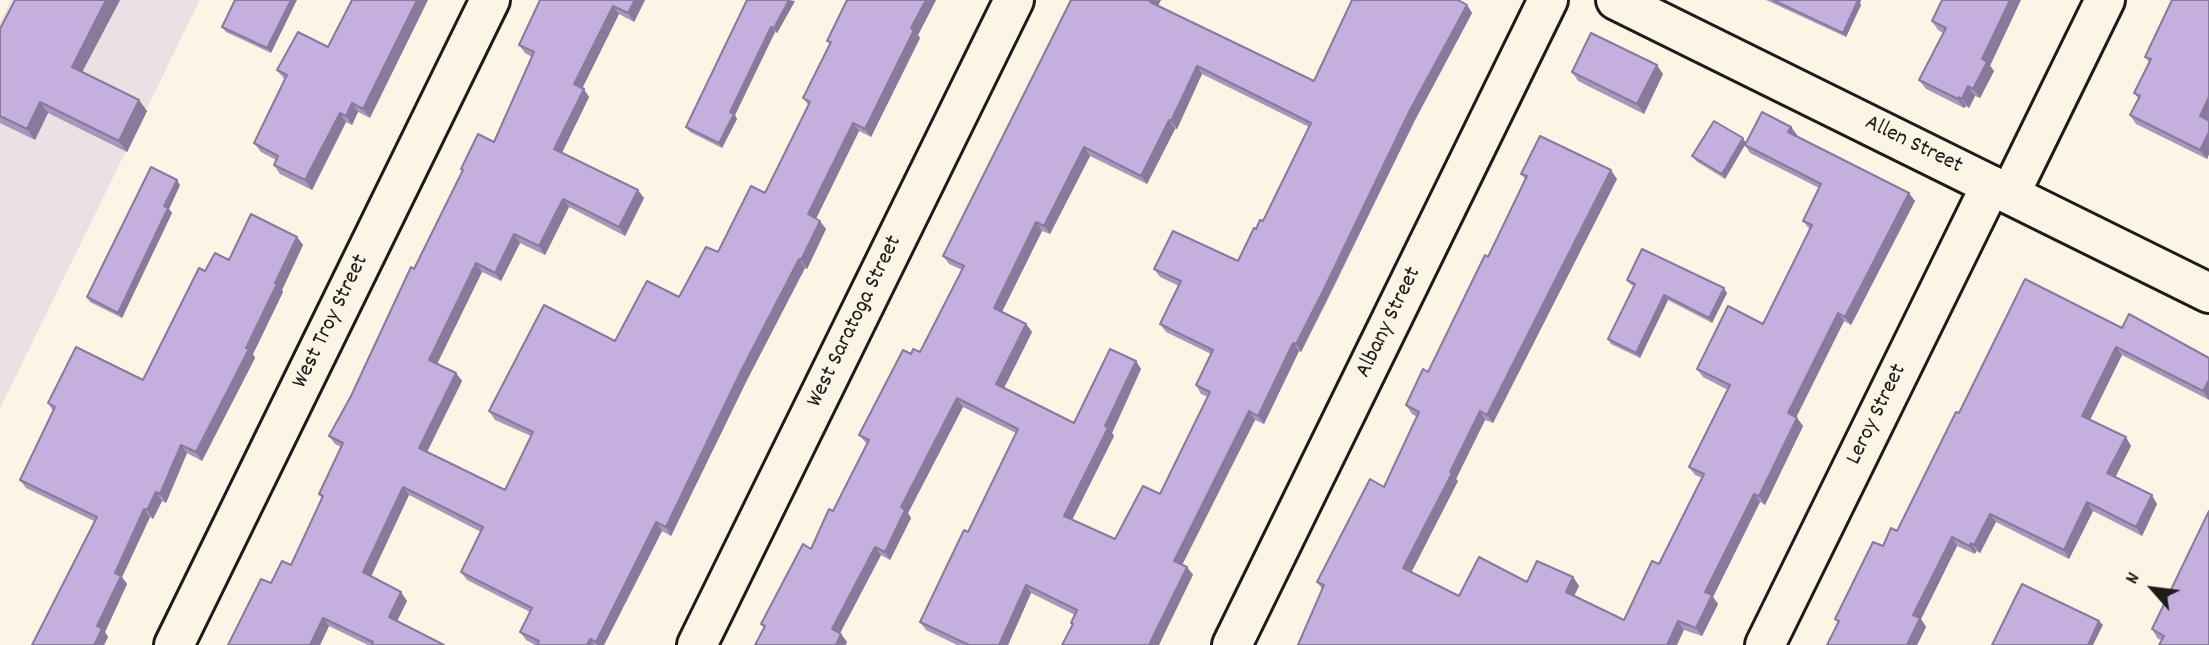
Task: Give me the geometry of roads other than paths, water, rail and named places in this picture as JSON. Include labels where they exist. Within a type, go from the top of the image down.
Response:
[{"type":"street","name":"West Troy Street","points":[[173,645],[490,0]]},
{"type":"street","name":"West Saratoga Street","points":[[697,645],[1014,0]]},
{"type":"street","name":"Albany Street","points":[[1232,645],[1548,0]]},
{"type":"street","name":"Allen Street","points":[[1616,0],[2209,293]]},
{"type":"street","name":"Leroy Street","points":[[1765,645],[2001,189],[2105,0]]}]
